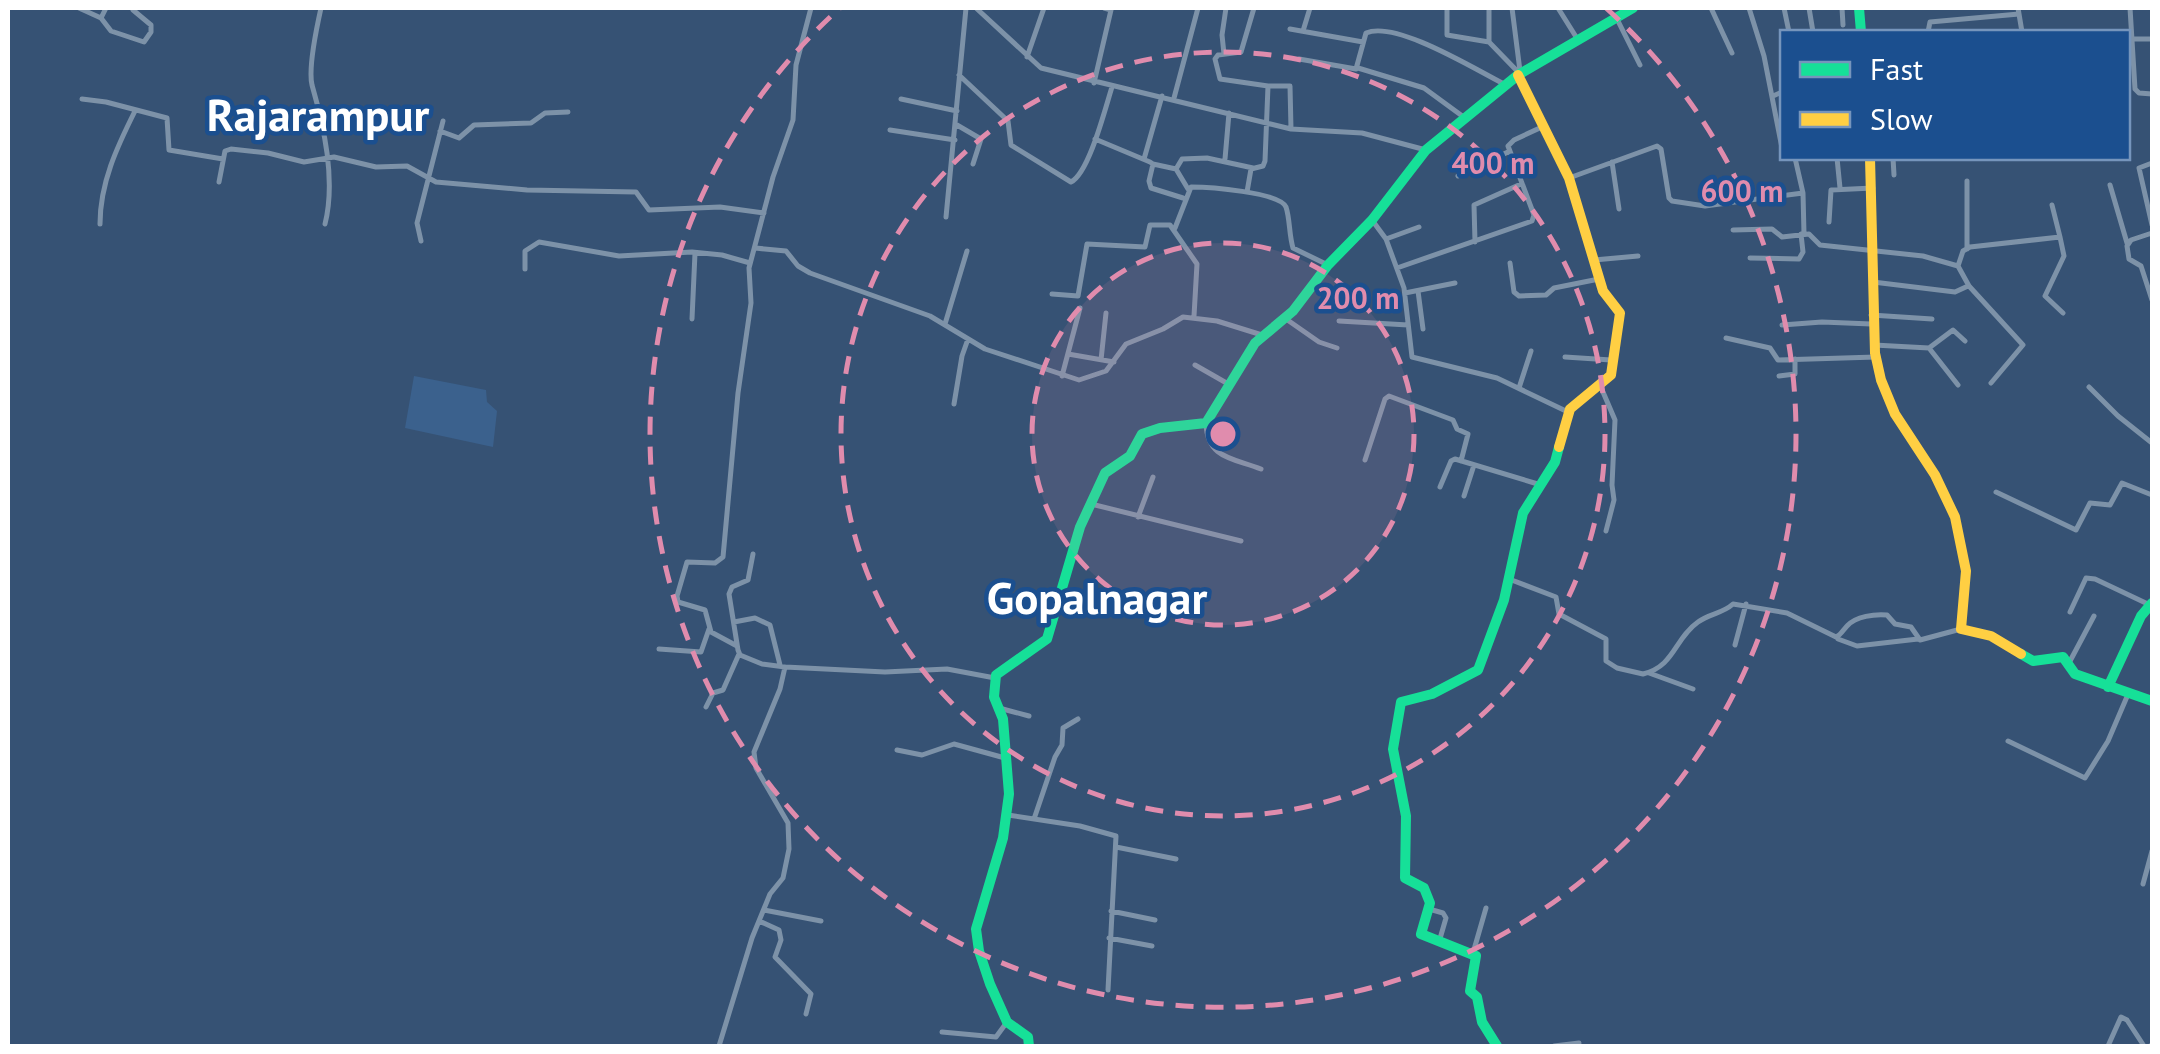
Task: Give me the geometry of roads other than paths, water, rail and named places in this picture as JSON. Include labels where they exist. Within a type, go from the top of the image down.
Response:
[{"type":"street","points":[[79,8],[102,18],[111,31],[144,42],[152,28],[134,10]]},
{"type":"street","points":[[102,18],[106,8]]},
{"type":"street","points":[[321,8],[312,80],[319,101],[331,196],[326,224]]},
{"type":"street","points":[[659,649],[702,652],[709,629],[705,610],[678,602],[677,596],[687,562],[715,563],[723,557],[751,303],[750,263],[760,249],[764,213],[793,120],[796,64],[811,8]]},
{"type":"street","points":[[946,216],[966,8]]},
{"type":"street","points":[[976,8],[1041,68],[1291,129],[1362,133],[1426,150]]},
{"type":"street","points":[[1027,58],[1044,8]]},
{"type":"street","points":[[1094,83],[1111,10],[1104,8]]},
{"type":"street","points":[[1174,98],[1198,8]]},
{"type":"street","points":[[1224,54],[1226,8]]},
{"type":"street","points":[[1254,8],[1242,52],[1216,58],[1220,79],[1290,86],[1291,129]]},
{"type":"street","points":[[1303,32],[1310,8]]},
{"type":"street","points":[[1447,8],[1447,36],[1489,42],[1519,74]]},
{"type":"street","points":[[1489,8],[1489,42]]},
{"type":"street","points":[[1473,953],[1421,934],[1430,909],[1424,888],[1404,875],[1406,816],[1392,749],[1398,708],[1401,702],[1432,694],[1478,670],[1509,579],[1521,519],[1558,455],[1568,412],[1611,375],[1620,314],[1606,296],[1569,178],[1519,74],[1512,8]]},
{"type":"street","points":[[1558,8],[1578,40]]},
{"type":"street","points":[[1262,469],[1214,450],[1207,441],[1206,423],[1262,334],[1286,319],[1328,265],[1372,220],[1426,150],[1519,74],[1634,8]]},
{"type":"street","points":[[1711,8],[1732,53]]},
{"type":"street","points":[[1748,8],[1780,136]]},
{"type":"street","points":[[1842,8],[1843,25]]},
{"type":"street","points":[[2130,8],[2130,68],[2136,92],[2152,94]]},
{"type":"street","points":[[1928,30],[1930,22],[2019,11]]},
{"type":"street","points":[[1617,19],[1640,65]]},
{"type":"street","points":[[1290,29],[1363,42]]},
{"type":"street","points":[[1358,68],[1366,33],[1374,30],[1427,42],[1506,85]]},
{"type":"street","points":[[2132,39],[2152,39]]},
{"type":"street","points":[[1300,60],[1358,68],[1424,88],[1465,118]]},
{"type":"street","points":[[959,75],[1008,121],[1011,145],[1066,181],[1074,182],[1095,139],[1112,87]]},
{"type":"street","points":[[1176,169],[1184,158],[1225,160],[1252,168],[1264,164],[1268,86]]},
{"type":"street","points":[[1773,96],[1780,93]]},
{"type":"street","points":[[1144,159],[1162,96]]},
{"type":"street","points":[[901,99],[957,111]]},
{"type":"street","points":[[82,100],[106,102],[169,119],[168,146],[172,152],[222,159]]},
{"type":"street","points":[[100,224],[103,189],[116,150],[136,111]]},
{"type":"street","points":[[440,131],[459,138],[474,125],[531,123],[546,113],[568,112]]},
{"type":"street","points":[[1225,160],[1230,112]]},
{"type":"street","points":[[420,241],[417,223],[443,121]]},
{"type":"street","points":[[956,125],[982,140],[973,164]]},
{"type":"street","points":[[1397,268],[1532,221],[1534,215],[1508,146],[1542,127]]},
{"type":"street","points":[[890,130],[955,140]]},
{"type":"street","points":[[1095,139],[1153,164],[1176,169],[1188,190]]},
{"type":"street","points":[[1569,178],[1660,147],[1670,200],[1699,206],[1803,193]]},
{"type":"street","points":[[219,182],[222,159],[228,149],[268,152],[304,162],[334,157],[376,167],[407,166],[436,182],[528,190],[636,192],[649,210],[720,206],[764,213]]},
{"type":"street","points":[[1458,176],[1508,152]]},
{"type":"street","points":[[1750,258],[1799,259],[1803,250],[1803,193],[1795,160]]},
{"type":"street","points":[[1837,160],[1840,188]]},
{"type":"street","points":[[1870,160],[1875,251],[1871,319],[1875,351],[1891,411],[1952,508],[1966,572],[1962,630]]},
{"type":"street","points":[[1893,160],[1894,175]]},
{"type":"street","points":[[1612,162],[1619,209]]},
{"type":"street","points":[[2152,163],[2139,168],[2152,225]]},
{"type":"street","points":[[1153,164],[1151,188],[1184,198]]},
{"type":"street","points":[[1247,192],[1252,168]]},
{"type":"street","points":[[1958,266],[1967,248],[1966,181]]},
{"type":"street","points":[[1474,242],[1474,205],[1522,184]]},
{"type":"street","points":[[2110,185],[2128,260],[2140,266],[2152,300]]},
{"type":"street","points":[[1175,228],[1184,198],[1194,186],[1247,192],[1283,201],[1294,248],[1328,265]]},
{"type":"street","points":[[1829,222],[1830,192],[1840,188],[1874,188]]},
{"type":"street","points":[[2052,205],[2064,256],[2044,296],[2063,313]]},
{"type":"street","points":[[1372,220],[1386,239],[1405,293],[1412,356],[1460,367],[1519,388],[1568,412]]},
{"type":"street","points":[[1052,294],[1078,296],[1086,244],[1142,248],[1147,245],[1150,225],[1170,225],[1196,264],[1194,316]]},
{"type":"street","points":[[1386,239],[1419,227]]},
{"type":"street","points":[[1734,230],[1772,230],[1780,236],[1812,235],[1820,245],[1942,260],[1958,266],[1969,286],[2023,345],[1991,383]]},
{"type":"street","points":[[2127,246],[2131,240],[2152,233]]},
{"type":"street","points":[[1967,248],[2060,237]]},
{"type":"street","points":[[525,270],[525,251],[539,242],[618,256],[694,252],[750,263]]},
{"type":"street","points":[[760,249],[786,251],[810,273],[930,316],[966,344],[1079,380],[1106,371],[1130,342],[1163,330],[1184,316],[1262,334]]},
{"type":"street","points":[[945,324],[967,251]]},
{"type":"street","points":[[692,319],[694,252]]},
{"type":"street","points":[[1594,260],[1638,256]]},
{"type":"street","points":[[1510,263],[1514,292],[1519,296],[1546,295],[1554,288],[1599,279]]},
{"type":"street","points":[[1873,282],[1955,292],[1969,286]]},
{"type":"street","points":[[1405,293],[1455,283]]},
{"type":"street","points":[[1418,290],[1423,329]]},
{"type":"street","points":[[1062,376],[1080,308]]},
{"type":"street","points":[[1100,360],[1106,313]]},
{"type":"street","points":[[1286,319],[1319,342],[1338,348]]},
{"type":"street","points":[[1782,325],[1932,319]]},
{"type":"street","points":[[1338,321],[1408,325]]},
{"type":"street","points":[[1726,338],[1770,348],[1776,360],[1929,348],[1953,330],[1965,340]]},
{"type":"street","points":[[954,404],[966,344]]},
{"type":"street","points":[[1929,348],[1958,385]]},
{"type":"street","points":[[1519,388],[1530,351]]},
{"type":"street","points":[[1068,354],[1114,362]]},
{"type":"street","points":[[1565,357],[1614,360]]},
{"type":"street","points":[[1779,376],[1796,374],[1796,359]]},
{"type":"street","points":[[1195,366],[1230,385]]},
{"type":"street","points":[[1600,385],[1615,420],[1614,500],[1606,531]]},
{"type":"street","points":[[2089,387],[2152,443]]},
{"type":"street","points":[[1366,460],[1389,396],[1452,420],[1457,429],[1468,434],[1460,461]]},
{"type":"street","points":[[1029,1046],[1028,1037],[1008,1022],[984,968],[976,929],[1008,815],[1008,759],[994,697],[995,678],[1048,639],[1080,527],[1105,473],[1130,456],[1142,434],[1206,423]]},
{"type":"street","points":[[1440,487],[1451,461],[1541,485]]},
{"type":"street","points":[[1464,496],[1474,465]]},
{"type":"street","points":[[1138,517],[1153,477]]},
{"type":"street","points":[[1996,492],[2076,530],[2090,503],[2110,506],[2122,483],[2152,495]]},
{"type":"street","points":[[1091,504],[1241,542]]},
{"type":"street","points":[[706,708],[712,693],[723,690],[738,650],[730,589],[748,580],[754,554]]},
{"type":"street","points":[[2070,612],[2086,578],[2151,604],[2108,687]]},
{"type":"street","points":[[1509,579],[1552,594],[1558,600],[1559,614],[1606,638],[1604,658],[1613,666],[1649,673],[1693,690]]},
{"type":"street","points":[[1649,673],[1668,662],[1683,635],[1699,621],[1724,612],[1733,604],[1746,604],[1792,614],[1856,646],[1962,630],[1991,636],[2033,661],[2058,656],[2075,674],[2152,700]]},
{"type":"street","points":[[1734,645],[1746,604]]},
{"type":"street","points":[[1836,637],[1842,636],[1852,622],[1884,614],[1895,624],[1914,628],[1918,639]]},
{"type":"street","points":[[2068,666],[2094,616]]},
{"type":"street","points":[[719,1046],[759,921],[770,894],[783,878],[790,835],[788,823],[756,768],[754,752],[774,705],[783,666],[770,625],[755,618],[734,622]]},
{"type":"street","points":[[709,629],[762,664],[886,672],[947,668],[995,678]]},
{"type":"street","points":[[2008,742],[2086,778],[2130,692]]},
{"type":"street","points":[[999,708],[1029,716]]},
{"type":"street","points":[[1034,818],[1062,746],[1063,728],[1078,719]]},
{"type":"street","points":[[897,750],[922,756],[952,744],[1008,759]]},
{"type":"street","points":[[1008,815],[1108,832],[1117,839],[1108,990]]},
{"type":"street","points":[[1116,847],[1176,859]]},
{"type":"street","points":[[2143,884],[2152,851]]},
{"type":"street","points":[[1486,908],[1473,953],[1477,962],[1470,990],[1478,997],[1482,1022],[1496,1046]]},
{"type":"street","points":[[1430,909],[1446,918],[1439,942]]},
{"type":"street","points":[[764,910],[821,921]]},
{"type":"street","points":[[1111,911],[1155,920]]},
{"type":"street","points":[[759,921],[779,930],[775,957],[810,994],[806,1014]]},
{"type":"street","points":[[1109,938],[1152,946]]},
{"type":"street","points":[[2108,1046],[2120,1018],[2124,1017],[2149,1046]]},
{"type":"street","points":[[942,1032],[996,1037],[1008,1022]]},
{"type":"street","points":[[1554,1046],[1579,1043]]},
{"type":"water","points":[[414,376],[486,390],[487,402],[497,411],[493,447],[405,428]]},
{"type":"district","name":"Rajarampur","points":[[318,115]]},
{"type":"district","name":"Gopalnagar","points":[[1097,598]]}]
